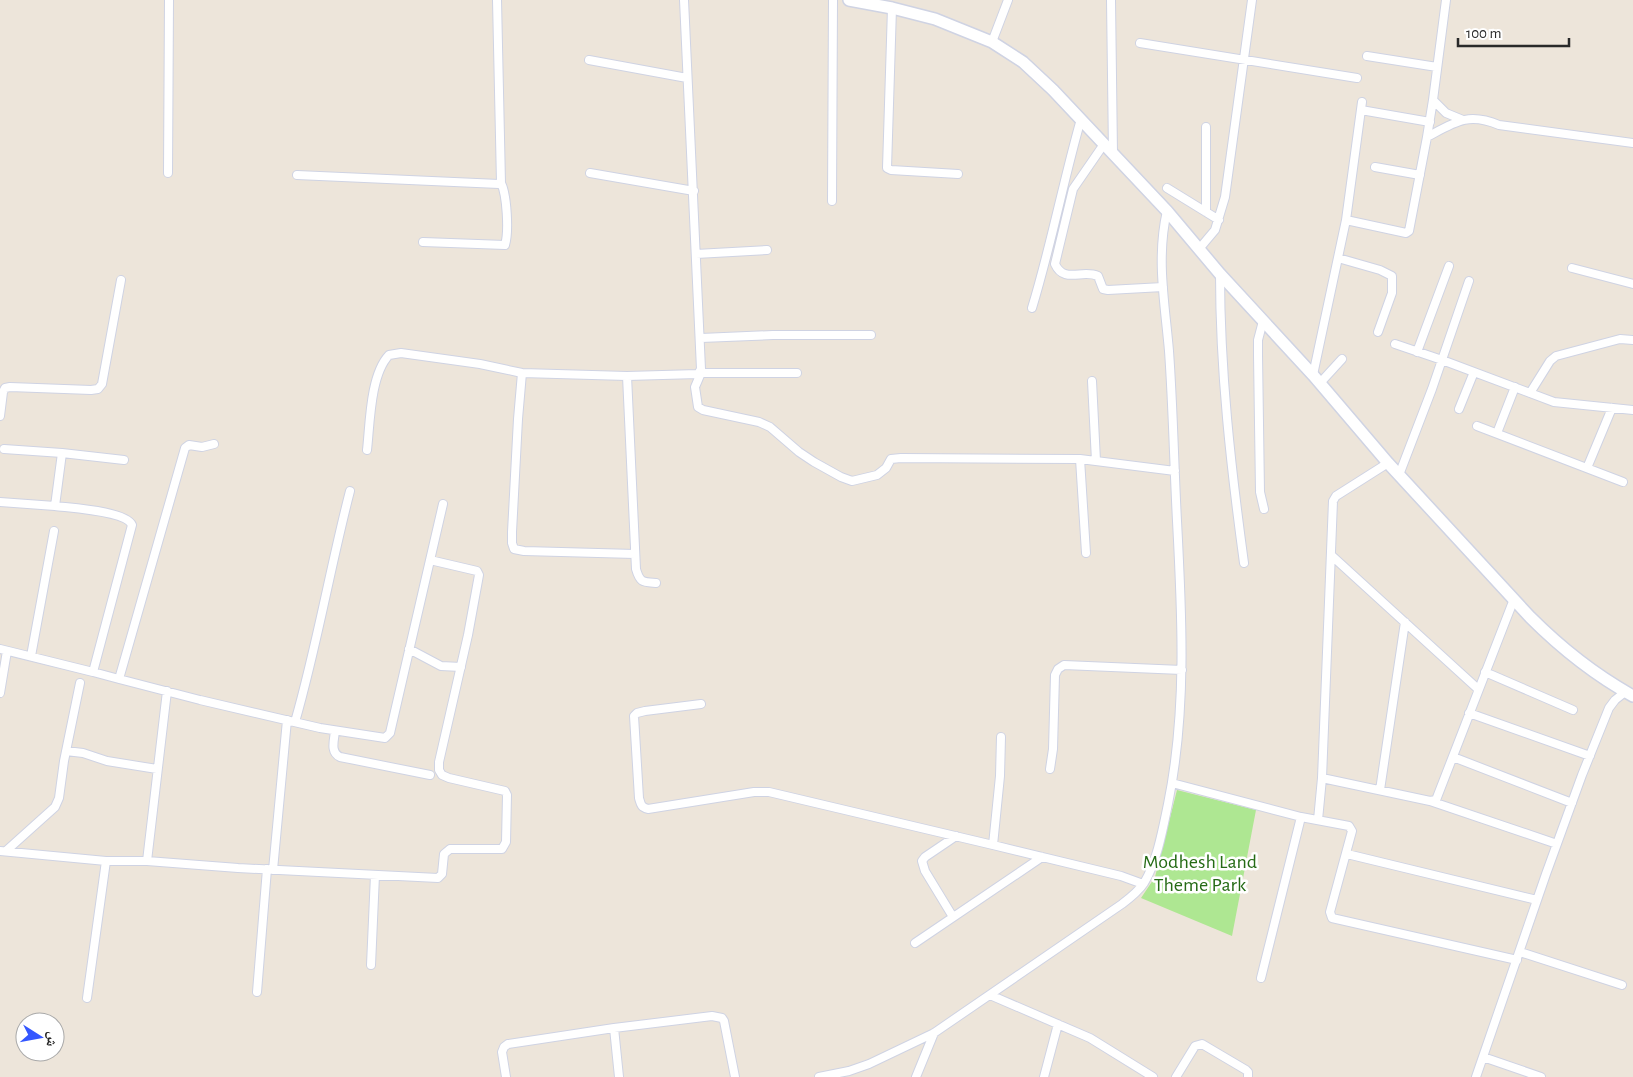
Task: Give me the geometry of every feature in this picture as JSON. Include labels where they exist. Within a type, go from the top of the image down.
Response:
[{"type":"main road","points":[[851,0],[935,19],[992,42],[1024,62],[1054,90],[1167,211],[1220,274],[1316,379],[1388,463],[1548,636],[1586,666],[1630,691]]},
{"type":"street","points":[[168,173],[169,0]]},
{"type":"street","points":[[423,242],[505,245],[507,236],[505,199],[501,183],[497,0]]},
{"type":"street","points":[[684,0],[701,338],[701,372],[695,387],[698,407],[703,410],[759,422],[770,427],[799,452],[814,462],[852,481],[877,475],[886,468],[891,459],[901,458],[1080,459],[1175,471]]},
{"type":"street","points":[[832,201],[833,0]]},
{"type":"street","points":[[992,42],[1008,0]]},
{"type":"street","points":[[1111,0],[1113,153]]},
{"type":"street","points":[[1199,249],[1211,236],[1219,220],[1229,173],[1252,0]]},
{"type":"street","points":[[1346,220],[1406,233],[1409,231],[1430,122],[1446,0]]},
{"type":"street","points":[[892,8],[887,168],[891,170],[958,174]]},
{"type":"street","points":[[1140,43],[1357,78]]},
{"type":"street","points":[[1367,56],[1437,67]]},
{"type":"street","points":[[589,60],[687,78]]},
{"type":"street","points":[[1433,100],[1446,112],[1463,120]]},
{"type":"street","points":[[1316,379],[1346,220],[1362,102]]},
{"type":"street","points":[[1360,110],[1430,122]]},
{"type":"street","points":[[1427,138],[1463,120],[1474,117],[1486,119],[1499,125],[1633,142]]},
{"type":"street","points":[[1032,308],[1047,258],[1081,119]]},
{"type":"street","points":[[1206,127],[1206,212]]},
{"type":"street","points":[[1104,144],[1073,189],[1055,264],[1058,271],[1065,275],[1089,274],[1098,276],[1102,289],[1163,287]]},
{"type":"street","points":[[1375,167],[1420,175]]},
{"type":"street","points":[[590,173],[694,191]]},
{"type":"street","points":[[297,175],[501,183]]},
{"type":"street","points":[[1167,188],[1219,220]]},
{"type":"street","points":[[819,1077],[869,1064],[934,1034],[1122,904],[1138,891],[1153,862],[1164,823],[1172,783],[1178,735],[1182,670],[1182,609],[1169,351],[1161,249],[1162,232],[1167,211]]},
{"type":"street","points":[[696,254],[767,250]]},
{"type":"street","points":[[1338,258],[1380,270],[1392,276],[1392,293],[1378,332]]},
{"type":"street","points":[[1417,352],[1449,266]]},
{"type":"street","points":[[1572,268],[1633,284]]},
{"type":"street","points":[[1220,274],[1220,320],[1232,466],[1244,564]]},
{"type":"street","points":[[0,416],[5,388],[98,389],[102,384],[121,280]]},
{"type":"street","points":[[1399,475],[1470,281]]},
{"type":"street","points":[[1263,321],[1258,347],[1260,492],[1264,510]]},
{"type":"street","points":[[701,338],[773,335],[871,335]]},
{"type":"street","points":[[1530,393],[1550,361],[1556,356],[1620,339],[1633,340]]},
{"type":"street","points":[[1394,344],[1562,404],[1633,410]]},
{"type":"street","points":[[367,450],[380,368],[389,355],[401,353],[480,364],[522,373],[627,376],[698,374],[701,372],[796,373]]},
{"type":"street","points":[[1316,379],[1342,359]]},
{"type":"street","points":[[1459,409],[1474,372]]},
{"type":"street","points":[[522,373],[512,522],[512,543],[514,549],[524,551],[635,554]]},
{"type":"street","points":[[627,376],[636,569],[638,577],[642,582],[656,583]]},
{"type":"street","points":[[1092,381],[1096,461]]},
{"type":"street","points":[[1497,433],[1515,387]]},
{"type":"street","points":[[1588,468],[1612,408]]},
{"type":"street","points":[[1477,426],[1623,482]]},
{"type":"street","points":[[119,679],[186,448],[189,446],[202,447],[214,444]]},
{"type":"street","points":[[4,449],[124,460]]},
{"type":"street","points":[[55,506],[62,453]]},
{"type":"street","points":[[1080,459],[1086,553]]},
{"type":"street","points":[[1318,820],[1322,778],[1335,498],[1388,463]]},
{"type":"street","points":[[257,992],[270,870],[291,721],[301,700],[328,586],[336,543],[350,491]]},
{"type":"street","points":[[0,502],[55,506],[112,515],[127,519],[132,525],[93,672]]},
{"type":"street","points":[[0,693],[4,650],[167,692],[291,721],[335,731],[385,738],[388,736],[443,504]]},
{"type":"street","points":[[31,656],[54,531]]},
{"type":"street","points":[[1331,555],[1478,689]]},
{"type":"street","points":[[3,851],[106,861],[147,861],[270,870],[438,878],[442,874],[444,854],[450,849],[495,849],[505,846],[508,795],[505,791],[442,776],[439,770],[479,575],[477,571],[430,560]]},
{"type":"street","points":[[1430,801],[1434,801],[1438,796],[1514,599]]},
{"type":"street","points":[[1380,790],[1405,622]]},
{"type":"street","points":[[409,649],[441,666],[461,667]]},
{"type":"street","points":[[1050,769],[1053,749],[1055,675],[1058,669],[1064,665],[1182,670]]},
{"type":"street","points":[[1485,672],[1573,710]]},
{"type":"street","points":[[3,851],[55,807],[59,798],[66,750],[80,683]]},
{"type":"street","points":[[1476,1077],[1557,844],[1609,708],[1615,700],[1630,691]]},
{"type":"street","points":[[147,861],[167,692]]},
{"type":"street","points":[[701,704],[645,711],[634,716],[639,798],[640,805],[643,808],[648,809],[754,792],[769,792],[993,844],[1121,876],[1143,884]]},
{"type":"street","points":[[1469,714],[1590,756]]},
{"type":"street","points":[[335,731],[333,750],[340,757],[430,775]]},
{"type":"street","points":[[993,844],[1000,776],[1001,738]]},
{"type":"street","points":[[66,750],[83,753],[107,761],[157,769]]},
{"type":"street","points":[[1453,757],[1572,803]]},
{"type":"street","points":[[1322,778],[1430,801],[1557,844]]},
{"type":"street","points":[[1172,783],[1301,817],[1349,826],[1352,832],[1330,912],[1332,918],[1518,956],[1622,985]]},
{"type":"street","points":[[1261,978],[1301,817]]},
{"type":"street","points":[[953,917],[924,872],[922,861],[956,836]]},
{"type":"street","points":[[1347,854],[1537,900]]},
{"type":"street","points":[[915,943],[1042,857]]},
{"type":"street","points":[[86,998],[106,861]]},
{"type":"street","points":[[371,965],[375,875]]},
{"type":"street","points":[[990,995],[1058,1024],[1116,1053],[1153,1077]]},
{"type":"street","points":[[506,1077],[502,1052],[508,1044],[693,1017],[718,1017],[724,1021],[735,1077]]},
{"type":"street","points":[[1044,1077],[1058,1024]]},
{"type":"street","points":[[614,1028],[619,1077]]},
{"type":"street","points":[[916,1077],[934,1034]]},
{"type":"street","points":[[1176,1077],[1195,1046],[1202,1044],[1246,1070],[1248,1077]]},
{"type":"street","points":[[1483,1057],[1541,1077]]},
{"type":"green space","name":"Modhesh Land Theme Park","points":[[1177,790],[1256,810],[1232,936],[1141,898],[1155,877]]}]
